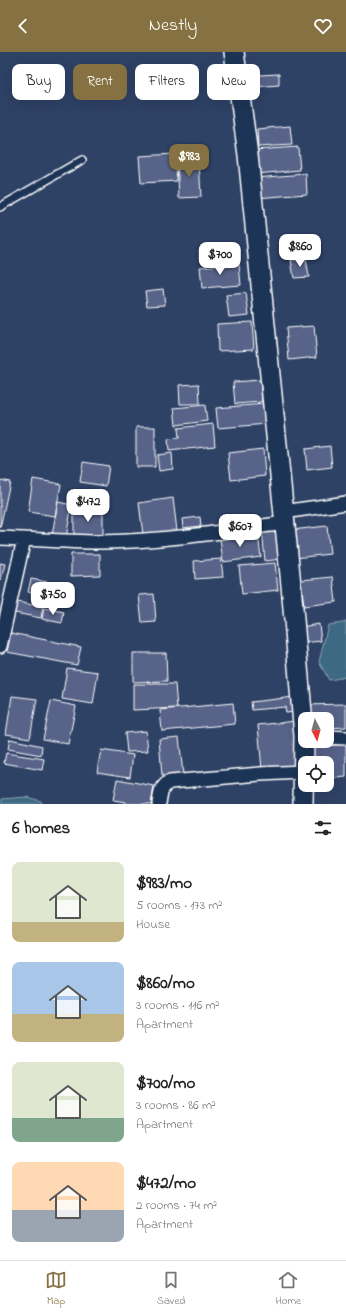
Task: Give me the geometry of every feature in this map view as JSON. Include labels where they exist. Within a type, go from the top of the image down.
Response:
[{"type":"street","points":[[234,52],[248,155],[291,585],[302,712]]},
{"type":"street","points":[[0,538],[60,542],[164,539],[283,517],[346,503]]},
{"type":"street","points":[[0,646],[24,539]]},
{"type":"street","points":[[334,737],[346,738]]},
{"type":"street","points":[[159,804],[163,787],[170,782],[298,772]]},
{"type":"street","points":[[303,792],[303,804]]},
{"type":"lane","points":[[0,207],[82,160]]},
{"type":"water","points":[[346,621],[346,677],[329,680],[319,662],[328,625],[343,623]]},
{"type":"water","points":[[26,797],[41,801],[41,804],[2,804],[2,799]]},
{"type":"building","points":[[279,74],[279,85],[260,86],[260,75]]},
{"type":"building","points":[[290,126],[292,145],[258,147],[257,129]]},
{"type":"building","points":[[298,147],[300,170],[256,174],[254,150]]},
{"type":"building","points":[[175,154],[177,181],[141,183],[139,156]]},
{"type":"building","points":[[199,159],[201,197],[179,198],[177,160]]},
{"type":"building","points":[[306,174],[307,194],[256,198],[254,178]]},
{"type":"building","points":[[306,259],[309,277],[294,278],[291,260]]},
{"type":"building","points":[[239,264],[241,285],[202,288],[200,267]]},
{"type":"building","points":[[163,289],[165,305],[147,306],[145,291]]},
{"type":"building","points":[[246,293],[249,315],[229,317],[226,295]]},
{"type":"building","points":[[252,322],[254,349],[218,351],[217,324]]},
{"type":"building","points":[[314,326],[317,357],[289,360],[286,328]]},
{"type":"building","points":[[260,380],[262,402],[235,404],[233,382]]},
{"type":"building","points":[[199,384],[200,404],[180,404],[179,385]]},
{"type":"building","points":[[265,404],[267,424],[218,428],[216,408]]},
{"type":"building","points":[[205,405],[207,421],[176,425],[174,408]]},
{"type":"building","points":[[213,424],[215,446],[169,451],[168,439],[179,438],[178,428]]},
{"type":"building","points":[[136,427],[155,427],[155,467],[136,467]]},
{"type":"building","points":[[330,446],[332,467],[307,470],[305,449]]},
{"type":"building","points":[[263,449],[265,476],[231,480],[228,453]]},
{"type":"building","points":[[172,453],[173,469],[159,471],[157,455]]},
{"type":"building","points":[[83,462],[109,466],[106,486],[80,482]]},
{"type":"building","points":[[33,479],[61,484],[55,516],[28,512]]},
{"type":"building","points":[[0,480],[10,482],[0,528]]},
{"type":"building","points":[[173,498],[177,531],[143,535],[139,503]]},
{"type":"building","points":[[58,502],[72,505],[66,537],[52,535]]},
{"type":"building","points":[[74,510],[103,510],[103,536],[74,536]]},
{"type":"building","points":[[200,517],[201,526],[183,528],[182,519]]},
{"type":"building","points":[[327,526],[330,554],[295,558],[292,530]]},
{"type":"building","points":[[279,527],[282,559],[265,561],[262,529]]},
{"type":"building","points":[[258,534],[261,557],[223,562],[220,539]]},
{"type":"building","points":[[71,554],[100,554],[100,575],[71,576]]},
{"type":"building","points":[[221,559],[223,577],[195,579],[194,561]]},
{"type":"building","points":[[0,563],[5,564],[1,580],[0,579]]},
{"type":"building","points":[[275,563],[278,590],[242,594],[239,566]]},
{"type":"building","points":[[333,577],[336,602],[304,606],[301,580]]},
{"type":"building","points":[[31,579],[47,582],[44,596],[28,592]]},
{"type":"building","points":[[154,594],[156,622],[142,623],[139,595]]},
{"type":"building","points":[[12,601],[43,607],[41,618],[10,612]]},
{"type":"building","points":[[44,608],[64,612],[62,623],[42,619]]},
{"type":"building","points":[[319,624],[321,641],[303,643],[301,627]]},
{"type":"building","points":[[11,633],[81,647],[77,665],[7,652]]},
{"type":"building","points":[[133,653],[166,653],[167,681],[133,682]]},
{"type":"building","points":[[67,668],[98,672],[93,704],[62,699]]},
{"type":"building","points":[[133,684],[175,684],[177,708],[133,710]]},
{"type":"building","points":[[12,696],[37,699],[30,738],[6,734]]},
{"type":"building","points":[[294,697],[296,712],[286,713],[285,707],[252,710],[251,702]]},
{"type":"building","points":[[51,701],[76,706],[68,744],[43,739]]},
{"type":"building","points":[[233,703],[235,724],[162,731],[160,710]]},
{"type":"building","points":[[346,704],[346,727],[334,728],[334,712],[306,712],[305,705]]},
{"type":"building","points":[[296,721],[299,756],[298,766],[262,770],[258,725]]},
{"type":"building","points":[[146,731],[148,751],[127,752],[125,733]]},
{"type":"building","points":[[179,737],[183,774],[162,776],[159,739]]},
{"type":"building","points":[[10,739],[42,746],[41,755],[8,749]]},
{"type":"building","points":[[346,744],[346,777],[334,778],[334,756],[307,756],[306,748],[334,748],[334,745]]},
{"type":"building","points":[[101,750],[133,755],[130,777],[97,772]]},
{"type":"building","points":[[6,753],[44,759],[42,770],[4,763]]},
{"type":"building","points":[[117,779],[154,786],[151,804],[125,804],[126,802],[113,800]]}]
